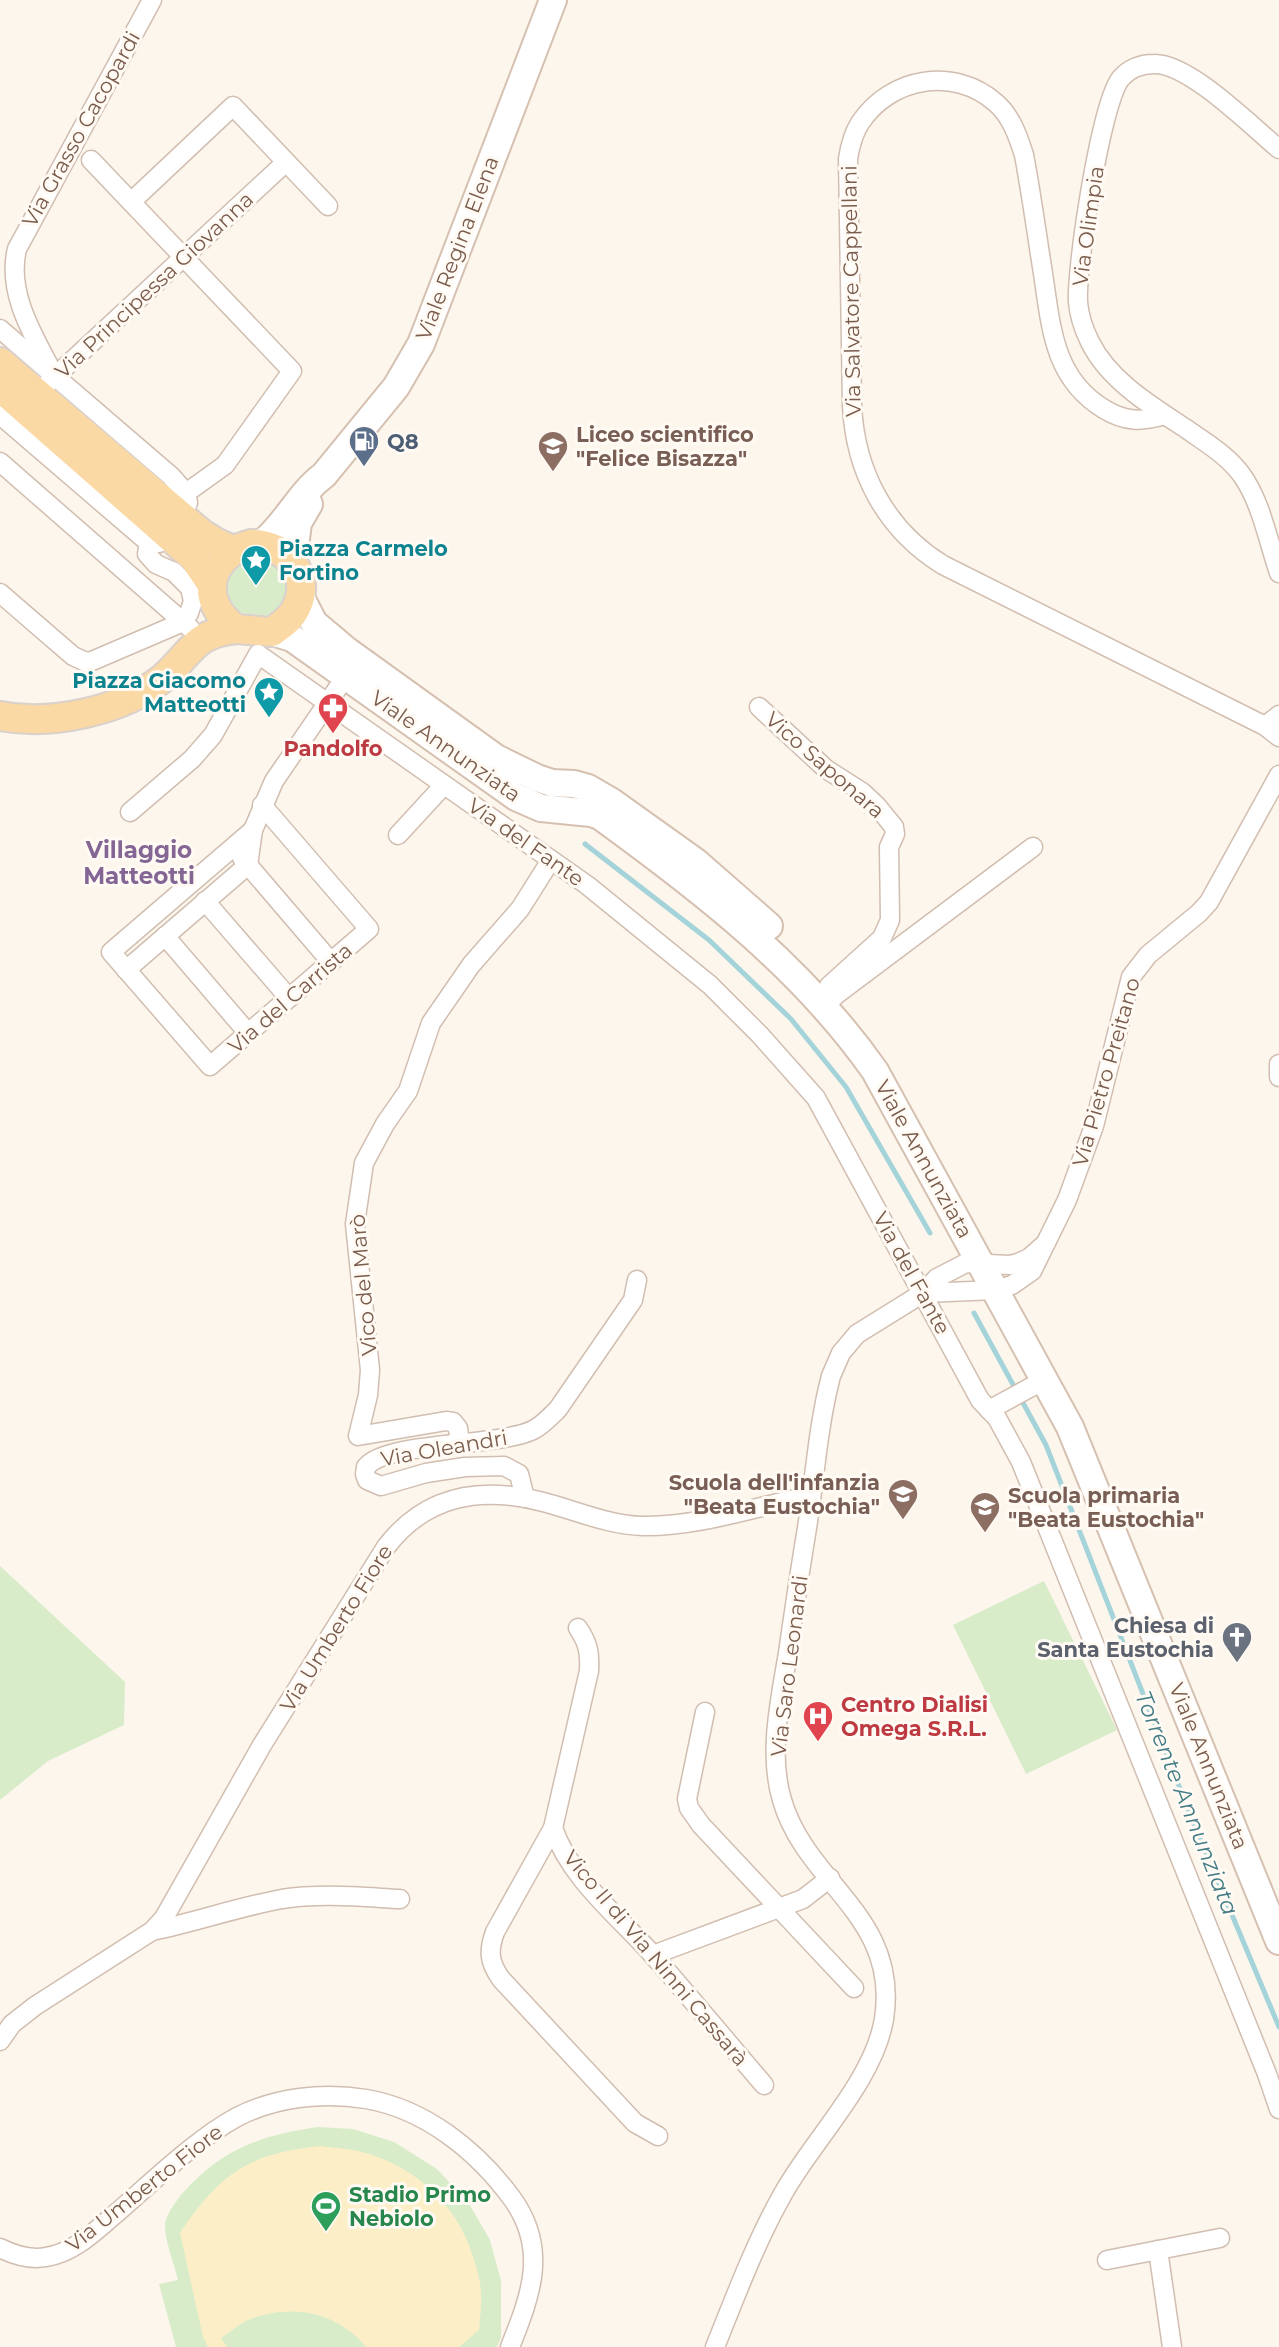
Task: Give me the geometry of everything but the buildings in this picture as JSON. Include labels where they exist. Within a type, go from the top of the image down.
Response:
[{"type":"main road","name":"Viale Regina Elena","points":[[324,475],[396,387],[421,344],[553,0]]},
{"type":"main road","points":[[0,362],[28,398],[188,538],[212,591],[217,609],[236,629],[265,643],[290,617],[300,596],[298,573],[293,562],[284,553],[261,544],[242,546],[233,550],[218,565],[212,591],[153,671],[111,694],[41,709],[0,705]]},
{"type":"main road","points":[[0,388],[28,398]]},
{"type":"main road","points":[[261,544],[276,531],[312,483],[324,475]]},
{"type":"main road","points":[[293,562],[298,523],[320,489],[324,475]]},
{"type":"main road","points":[[188,538],[207,538],[233,550]]},
{"type":"main road","name":"Viale Annunziata","points":[[300,596],[314,623],[346,650],[496,758],[514,769],[552,783],[574,783],[588,788],[696,862],[767,924],[829,998],[890,1061],[997,1276],[1077,1424],[1204,1731],[1279,1896]]},
{"type":"main road","points":[[0,716],[41,719],[84,713],[113,705],[156,683],[208,635],[236,629]]},
{"type":"main road","name":"Viale Annunziata","points":[[265,643],[292,638],[516,797],[541,808],[600,816],[685,877],[829,998]]},
{"type":"main road","points":[[552,783],[561,789],[563,797],[555,810]]},
{"type":"main road","name":"Viale Annunziata","points":[[997,1276],[1040,1382],[1077,1424]]},
{"type":"main road","name":"Viale Annunziata","points":[[1204,1731],[1279,1941]]},
{"type":"street","name":"Via Grasso Cacopardi","points":[[28,398],[32,332],[17,292],[13,271],[17,249],[152,0]]},
{"type":"street","name":"Via Olimpia","points":[[1279,149],[1195,79],[1169,66],[1155,64],[1142,65],[1128,71],[1119,80],[1106,110],[1083,239],[1078,289],[1082,322],[1089,342],[1111,372],[1165,415],[1206,442],[1241,474],[1254,499],[1279,573]]},
{"type":"street","name":"Via Salvatore Cappellani","points":[[1165,415],[1145,421],[1129,420],[1108,412],[1077,389],[1066,373],[1054,338],[1024,155],[1018,135],[998,104],[969,87],[937,80],[908,84],[879,101],[858,125],[848,159],[852,392],[854,431],[860,457],[877,498],[889,518],[914,546],[943,565],[1272,720],[1279,737]]},
{"type":"street","points":[[131,202],[233,106],[328,206]]},
{"type":"street","points":[[91,160],[292,372],[225,465],[186,493]]},
{"type":"street","name":"Via Principessa Giovanna","points":[[28,398],[286,162]]},
{"type":"street","points":[[0,329],[28,398],[149,543]]},
{"type":"street","points":[[28,398],[171,475],[186,493],[188,538],[149,543]]},
{"type":"street","points":[[0,462],[188,626]]},
{"type":"street","points":[[149,543],[147,554],[151,560],[174,572],[192,594],[188,626]]},
{"type":"street","points":[[0,593],[72,656],[86,662],[188,626]]},
{"type":"street","points":[[130,812],[192,760],[213,735],[265,643]]},
{"type":"street","name":"Via del Fante","points":[[265,643],[327,704],[597,893],[710,985],[760,1035],[816,1098],[981,1399],[994,1407],[997,1418],[1021,1462],[1279,2109]]},
{"type":"street","points":[[253,830],[111,952],[126,970],[248,865],[253,830],[274,781],[346,676]]},
{"type":"street","name":"Vico Saponara","points":[[759,707],[818,762],[869,799],[894,827],[895,834],[889,847],[890,920],[887,930],[829,998]]},
{"type":"street","name":"Via Pietro Preitano","points":[[997,1276],[1025,1278],[1032,1271],[1067,1200],[1094,1126],[1131,977],[1148,955],[1193,918],[1209,901],[1279,775]]},
{"type":"street","points":[[398,835],[444,785]]},
{"type":"street","name":"Via del Carrista","points":[[126,970],[210,1066],[369,929],[262,805]]},
{"type":"street","points":[[829,998],[1033,847]]},
{"type":"street","points":[[232,848],[331,962]]},
{"type":"street","name":"Vico del Marò","points":[[460,1443],[458,1428],[453,1422],[446,1421],[358,1436],[368,1395],[370,1370],[355,1224],[361,1174],[373,1144],[408,1091],[431,1023],[471,965],[520,909],[551,860]]},
{"type":"street","points":[[205,901],[289,998]]},
{"type":"street","points":[[164,936],[248,1033]]},
{"type":"street","points":[[1279,1065],[1279,1077]]},
{"type":"street","name":"Via Saro Leonardi","points":[[715,2347],[753,2253],[783,2194],[864,2073],[880,2035],[886,1999],[880,1958],[862,1919],[805,1847],[787,1816],[777,1780],[779,1709],[827,1391],[836,1362],[857,1334],[923,1293],[937,1278],[966,1263],[997,1276]]},
{"type":"street","points":[[923,1293],[997,1276]]},
{"type":"street","name":"Via Oleandri","points":[[525,1498],[519,1474],[504,1466],[442,1470],[381,1486],[368,1480],[366,1467],[370,1461],[378,1458],[460,1443],[509,1438],[545,1422],[558,1409],[633,1300],[637,1280]]},
{"type":"street","points":[[994,1407],[1040,1382]]},
{"type":"street","name":"Via Umberto Fiore","points":[[0,2041],[12,2024],[28,2011],[152,1931],[174,1902],[262,1745],[395,1536],[419,1514],[450,1499],[489,1494],[525,1498],[615,1523],[643,1526],[686,1522],[811,1498]]},
{"type":"street","points":[[578,1628],[588,1643],[589,1671],[553,1828],[495,1932],[491,1945],[491,1961],[501,1979],[635,2123],[658,2136]]},
{"type":"street","points":[[705,1712],[687,1789],[689,1808],[701,1825],[854,1988]]},
{"type":"street","name":"Vico II di Via Ninni Cassarà","points":[[553,1828],[557,1840],[582,1878],[653,1955],[764,2085]]},
{"type":"street","points":[[653,1955],[803,1899],[830,1878]]},
{"type":"street","points":[[152,1931],[283,1899],[318,1896],[400,1899]]},
{"type":"street","name":"Via Umberto Fiore","points":[[0,2248],[27,2257],[45,2258],[71,2249],[203,2140],[237,2117],[259,2108],[317,2096],[339,2095],[377,2101],[413,2113],[447,2134],[497,2180],[524,2217],[533,2248],[532,2285],[510,2347]]},
{"type":"street","points":[[1107,2260],[1220,2238]]},
{"type":"street","points":[[1158,2250],[1172,2347]]},
{"type":"green space","points":[[257,559],[273,564],[281,572],[286,588],[281,604],[273,612],[257,617],[241,612],[233,604],[228,588],[233,572],[241,564]]},
{"type":"green space","points":[[0,1566],[125,1682],[124,1725],[48,1761],[0,1800]]},
{"type":"green space","points":[[1044,1581],[1117,1730],[1026,1774],[953,1625]]},
{"type":"green space","name":"Stadio Primo Nebiolo","points":[[317,2127],[353,2129],[394,2142],[437,2169],[468,2202],[490,2240],[501,2281],[501,2338],[497,2347],[176,2347],[159,2284],[178,2280],[165,2228],[166,2219],[173,2206],[211,2166],[242,2147],[277,2135]]},
{"type":"sand","name":"Stadio Primo Nebiolo","points":[[321,2146],[358,2151],[394,2164],[425,2184],[451,2212],[469,2245],[481,2292],[479,2330],[459,2347],[366,2347],[341,2325],[327,2318],[280,2312],[248,2320],[238,2326],[221,2338],[227,2347],[208,2347],[203,2337],[180,2233],[208,2196],[238,2170],[274,2154]]},
{"type":"waterway","name":"Torrente Annunziata","points":[[585,844],[709,940],[791,1019],[846,1087],[930,1233]]},
{"type":"waterway","name":"Torrente Annunziata","points":[[974,1313],[1046,1445],[1191,1817],[1279,2027]]},
{"type":"place","name":"Q8","points":[[364,468]]},
{"type":"place","name":"Liceo scientifico \"Felice Bisazza\"","points":[[553,473]]},
{"type":"place","name":"Piazza Carmelo Fortino","points":[[256,587]]},
{"type":"place","name":"Piazza Giacomo Matteotti","points":[[269,719]]},
{"type":"place","name":"Pandolfo","points":[[333,735]]},
{"type":"place","name":"Scuola dell'infanzia \"Beata Eustochia\"","points":[[903,1521]]},
{"type":"place","name":"Scuola primaria \"Beata Eustochia\"","points":[[985,1534]]},
{"type":"place","name":"Chiesa di Santa Eustochia","points":[[1237,1664]]},
{"type":"place","name":"Centro Dialisi Omega S.R.L.","points":[[818,1743]]},
{"type":"place","name":"Stadio Primo Nebiolo","points":[[326,2233]]},
{"type":"district","name":"Villaggio Matteotti","points":[[139,863]]}]
